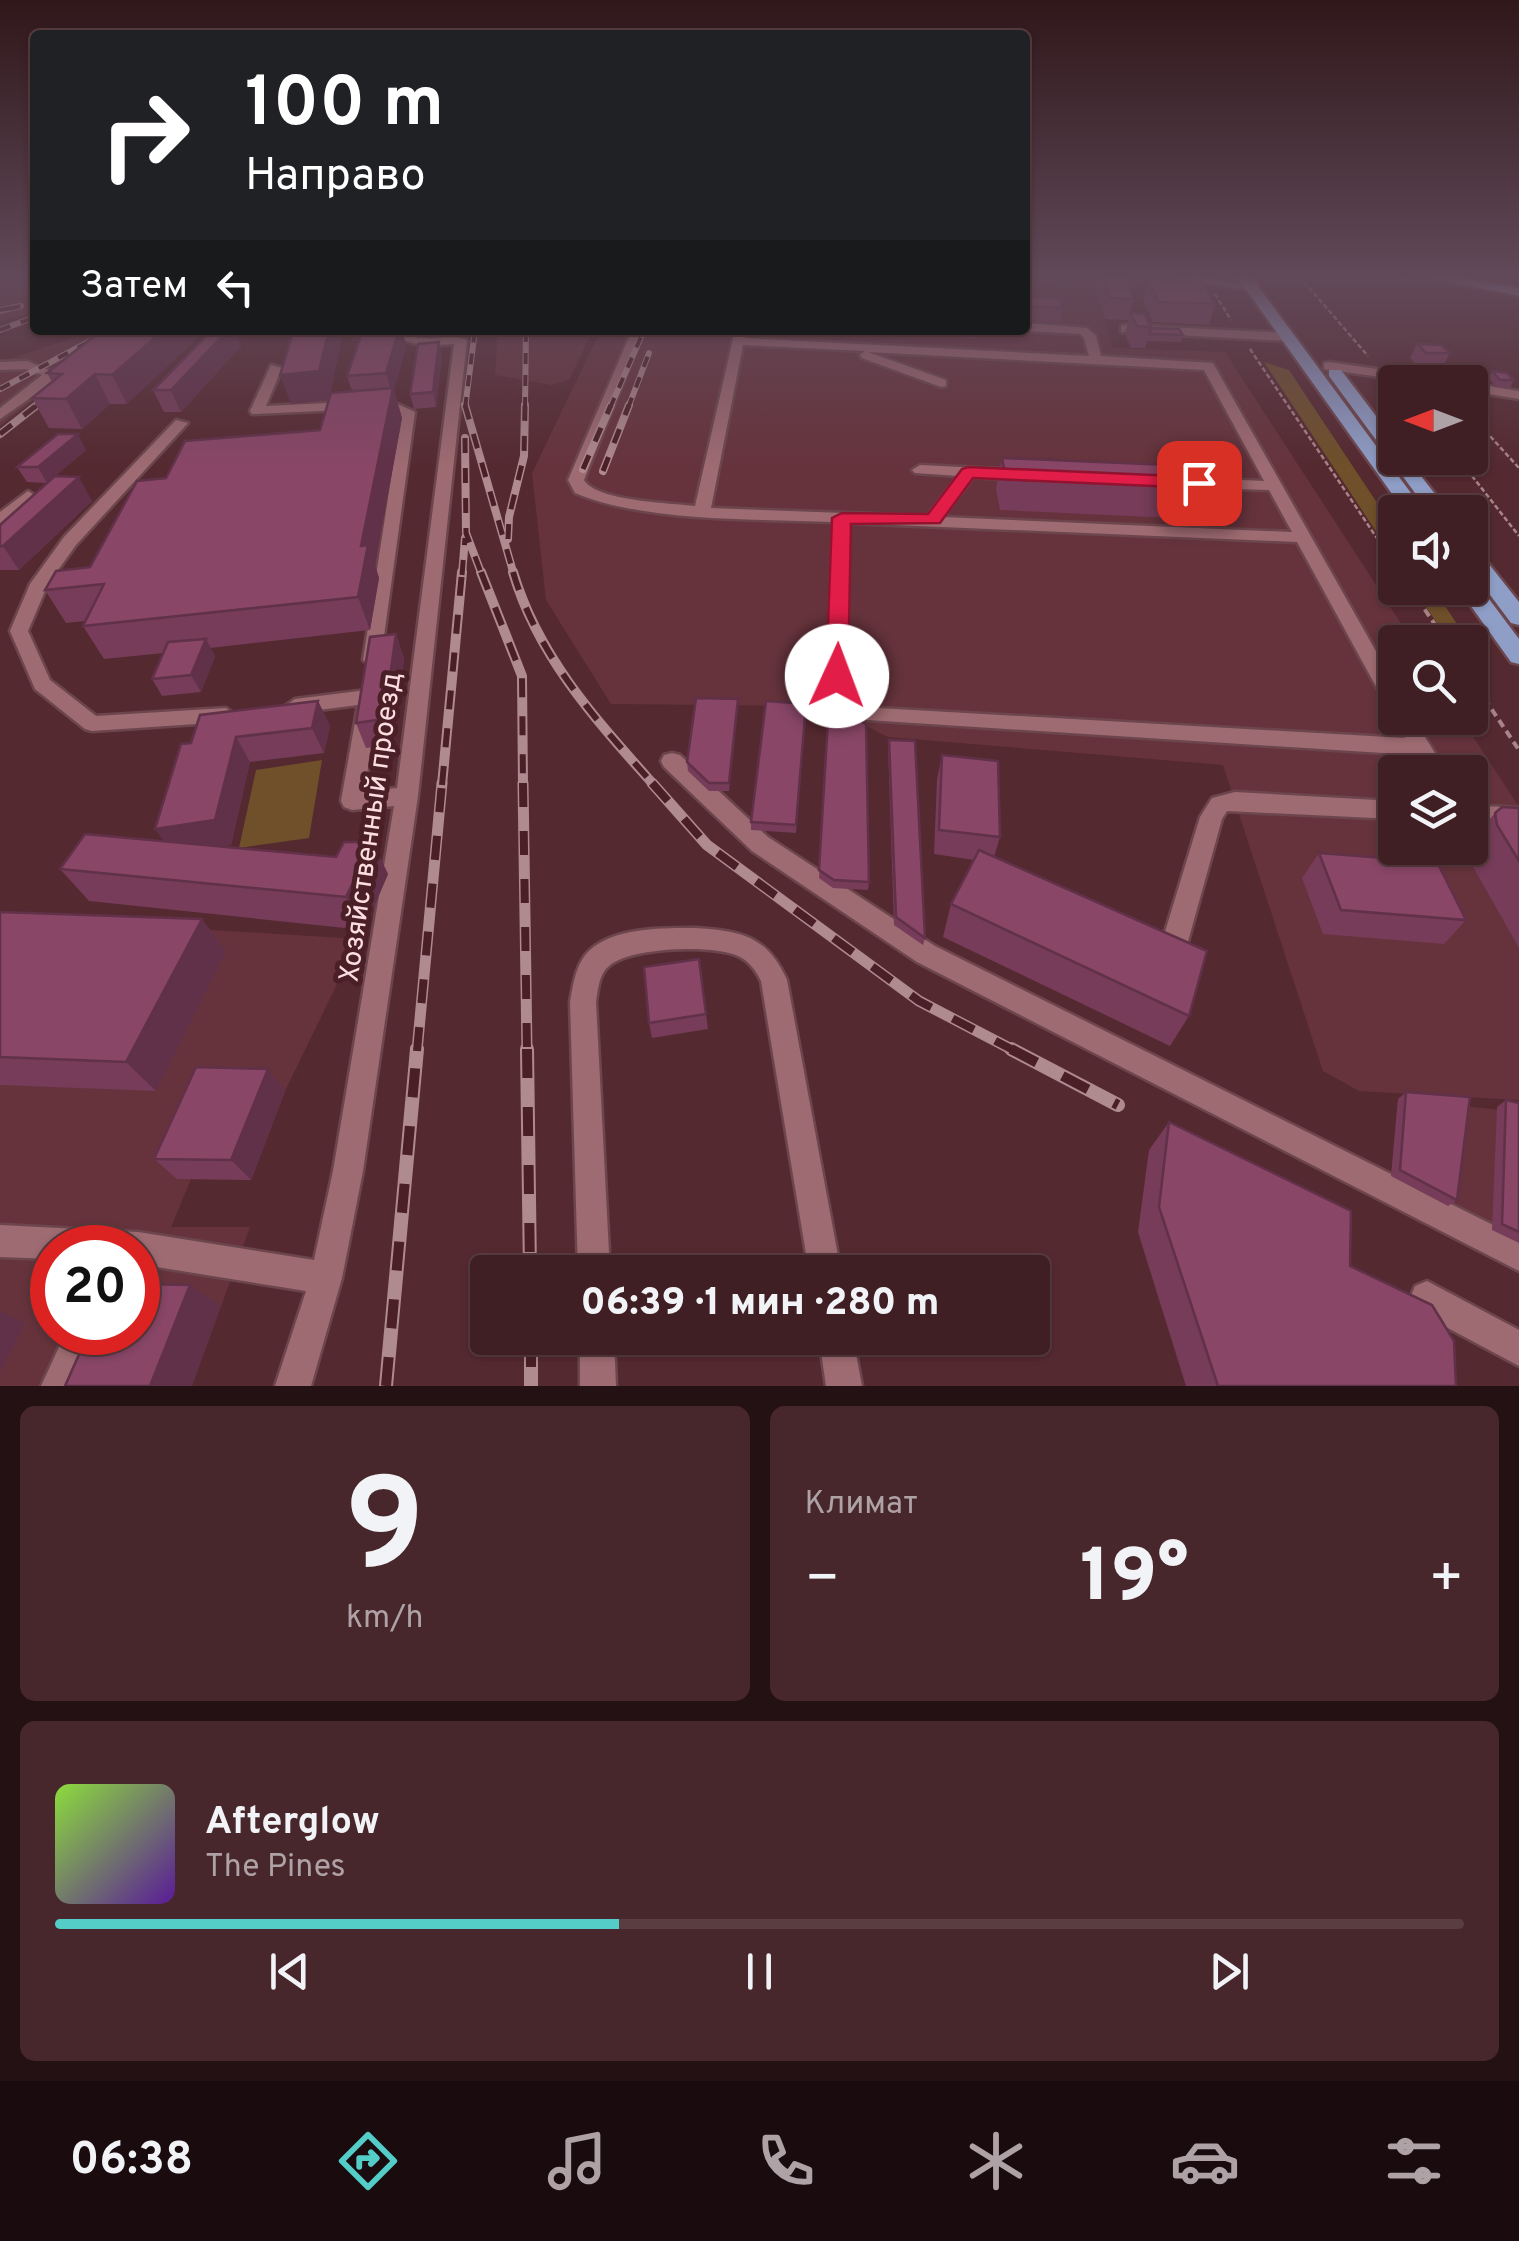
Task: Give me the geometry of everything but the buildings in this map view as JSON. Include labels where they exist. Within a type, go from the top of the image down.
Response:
[{"type":"main road","points":[[1289,339],[1403,495]]},
{"type":"main road","points":[[1305,339],[1378,431]]},
{"type":"main road","points":[[1411,475],[1426,495]]},
{"type":"main road","points":[[1488,571],[1509,593],[1519,618]]},
{"type":"main road","points":[[1482,605],[1519,656]]},
{"type":"street","name":"Хозяйственный проезд","points":[[412,339],[424,342],[442,339]]},
{"type":"street","name":"Хозяйственный проезд","points":[[293,1386],[326,1278],[348,1172],[407,796],[462,339]]},
{"type":"street","points":[[634,339],[576,480],[581,490],[602,499],[702,512],[1304,537]]},
{"type":"street","points":[[702,512],[738,339]]},
{"type":"street","points":[[762,339],[850,349],[1208,366],[1378,672]]},
{"type":"street","points":[[1091,339],[1096,360]]},
{"type":"street","points":[[850,349],[941,383]]},
{"type":"street","points":[[0,366],[27,365],[48,374],[44,382],[0,414]]},
{"type":"street","points":[[1330,366],[1378,373]]},
{"type":"street","points":[[276,368],[257,411],[389,404],[408,412],[352,800],[407,796]]},
{"type":"street","points":[[1488,390],[1519,396]]},
{"type":"street","points":[[181,422],[70,541],[39,584],[19,631],[42,684],[92,724],[367,697]]},
{"type":"street","points":[[920,470],[1045,476]]},
{"type":"street","points":[[933,520],[968,472]]},
{"type":"street","points":[[1180,482],[1276,486]]},
{"type":"street","points":[[0,521],[28,496]]},
{"type":"street","points":[[842,518],[837,676],[848,700],[874,715],[1419,747]]},
{"type":"street","points":[[1412,735],[1424,755]]},
{"type":"street","points":[[672,761],[760,844],[926,954],[1519,1255]]},
{"type":"street","points":[[1174,944],[1211,816],[1220,804],[1235,801],[1378,809]]},
{"type":"street","points":[[1488,815],[1519,817]]},
{"type":"street","points":[[593,1255],[583,1002],[589,972],[601,955],[620,947],[719,939],[748,948],[767,964],[776,986],[822,1255]]},
{"type":"street","points":[[0,1242],[30,1243]]},
{"type":"street","points":[[160,1253],[326,1278]]},
{"type":"street","points":[[1434,1386],[1427,1298],[1519,1349]]},
{"type":"street","points":[[59,1386],[73,1355]]},
{"type":"street","points":[[597,1355],[598,1386]]},
{"type":"street","points":[[839,1355],[844,1386]]},
{"type":"path","points":[[1353,339],[1368,356]]},
{"type":"path","points":[[1245,342],[1378,540]]},
{"type":"path","points":[[1488,434],[1519,468]]},
{"type":"path","points":[[1471,475],[1519,536]]},
{"type":"path","points":[[1488,704],[1519,750]]},
{"type":"shaded area","points":[[71,339],[111,339],[0,426],[0,362]]},
{"type":"shaded area","points":[[497,339],[589,339],[569,380],[551,385],[495,375]]},
{"type":"shaded area","points":[[597,339],[1110,339],[1113,348],[1225,352],[1378,588],[1378,605],[1389,605],[1402,625],[1378,625],[1378,735],[1472,735],[1485,755],[1378,755],[1378,865],[1488,865],[1488,759],[1519,807],[1519,1100],[1359,1091],[1323,1071],[1223,765],[888,737],[826,706],[611,704],[546,600],[532,473]]},
{"type":"shaded area","points":[[1264,362],[1289,370],[1378,504],[1378,534]]},
{"type":"shaded area","points":[[1425,605],[1444,605],[1458,625],[1438,625]]},
{"type":"shaded area","points":[[322,760],[309,838],[239,848],[256,770]]},
{"type":"shaded area","points":[[0,917],[359,939],[285,1091],[251,1180],[191,1179],[171,1227],[250,1227],[192,1386],[0,1386]]},
{"type":"shaded area","points":[[1398,1099],[1519,1112],[1519,1243],[1391,1176]]},
{"type":"railway","points":[[0,389],[95,339]]},
{"type":"railway","points":[[465,406],[474,339]]},
{"type":"railway","points":[[525,408],[526,339]]},
{"type":"railway","points":[[610,408],[640,339]]},
{"type":"railway","points":[[628,408],[649,353]]},
{"type":"railway","points":[[34,408],[59,388]]},
{"type":"railway","points":[[0,434],[37,405]]},
{"type":"railway","points":[[508,539],[509,517],[524,456],[525,405]]},
{"type":"railway","points":[[583,469],[611,405]]},
{"type":"railway","points":[[603,471],[629,405]]},
{"type":"railway","points":[[465,406],[514,574]]},
{"type":"railway","points":[[465,438],[466,533],[482,575]]},
{"type":"railway","points":[[462,575],[465,538]]},
{"type":"railway","points":[[442,785],[462,572]]},
{"type":"railway","points":[[481,572],[522,676],[523,785]]},
{"type":"railway","points":[[514,574],[554,660],[591,712],[654,785]]},
{"type":"railway","points":[[417,1051],[442,783]]},
{"type":"railway","points":[[523,783],[527,1051]]},
{"type":"railway","points":[[652,783],[707,845],[919,1001],[1015,1051]]},
{"type":"railway","points":[[386,1386],[417,1049]]},
{"type":"railway","points":[[527,1049],[530,1255]]},
{"type":"railway","points":[[1011,1049],[1118,1105]]},
{"type":"railway","points":[[531,1355],[531,1386]]},
{"type":"route","points":[[837,676],[842,518],[933,520],[968,472],[1199,483]]}]
